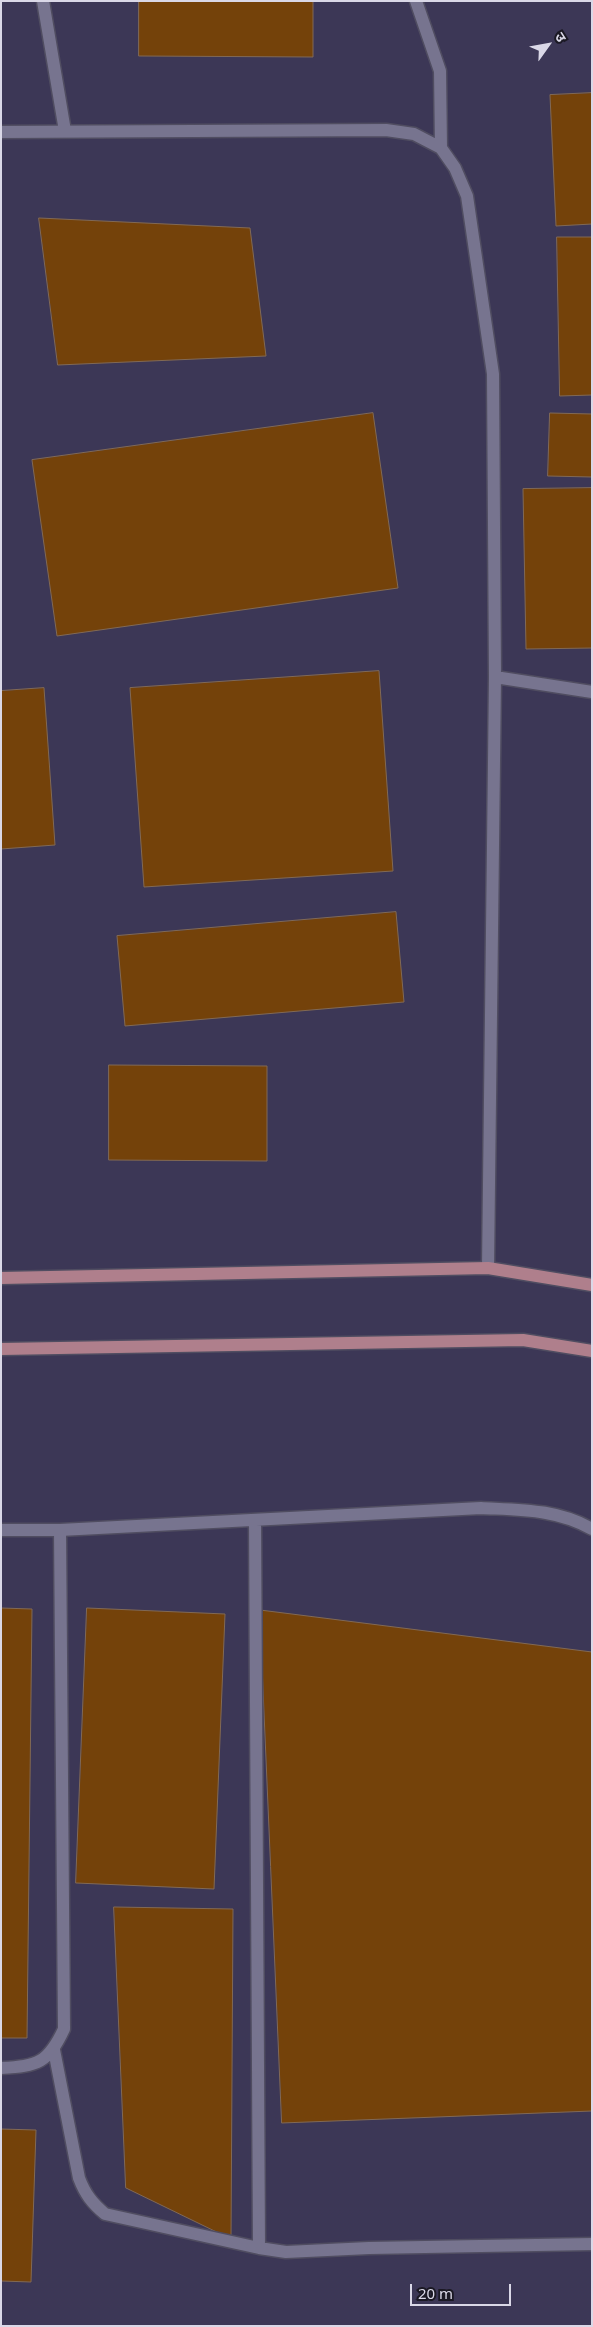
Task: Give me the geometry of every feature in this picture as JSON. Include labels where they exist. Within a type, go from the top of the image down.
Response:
[{"type":"main road","points":[[1,1278],[488,1268],[592,1285]]},
{"type":"main road","points":[[1,1349],[523,1340],[592,1351]]},
{"type":"street","points":[[43,1],[66,132]]},
{"type":"street","points":[[416,1],[440,71],[441,148]]},
{"type":"street","points":[[1,132],[386,130],[414,134],[441,148],[455,168],[467,196],[493,374],[495,677],[488,1268]]},
{"type":"street","points":[[495,677],[592,692]]},
{"type":"street","points":[[1,1530],[60,1530],[490,1509],[535,1511],[554,1514],[573,1518],[592,1530]]},
{"type":"street","points":[[255,1520],[259,2248]]},
{"type":"street","points":[[1,2068],[31,2066],[54,2050],[64,2029],[60,1530]]},
{"type":"street","points":[[54,2050],[79,2178],[85,2194],[105,2214],[259,2248],[286,2252],[369,2248],[592,2244]]},
{"type":"shaded area","points":[[1,1],[592,1],[592,2326],[1,2326]]},
{"type":"building","points":[[139,1],[313,1],[313,57],[139,56]]},
{"type":"building","points":[[592,93],[592,224],[556,226],[550,95]]},
{"type":"building","points":[[39,218],[250,228],[266,356],[58,365]]},
{"type":"building","points":[[557,237],[592,237],[592,395],[560,396]]},
{"type":"building","points":[[373,413],[398,588],[57,636],[32,460]]},
{"type":"building","points":[[550,413],[592,414],[592,477],[548,476]]},
{"type":"building","points":[[592,488],[592,648],[526,649],[523,489]]},
{"type":"building","points":[[379,671],[393,871],[144,887],[130,688]]},
{"type":"building","points":[[44,688],[55,845],[1,849],[1,691]]},
{"type":"building","points":[[396,912],[404,1002],[125,1026],[117,936]]},
{"type":"building","points":[[109,1065],[267,1066],[267,1161],[109,1160]]},
{"type":"building","points":[[1,1608],[32,1609],[27,2038],[1,2038]]},
{"type":"building","points":[[87,1608],[225,1614],[214,1889],[76,1883]]},
{"type":"building","points":[[260,1610],[592,1652],[592,2111],[282,2123]]},
{"type":"building","points":[[114,1907],[233,1909],[231,2239],[126,2188]]},
{"type":"building","points":[[1,2129],[36,2130],[31,2282],[1,2281]]}]
